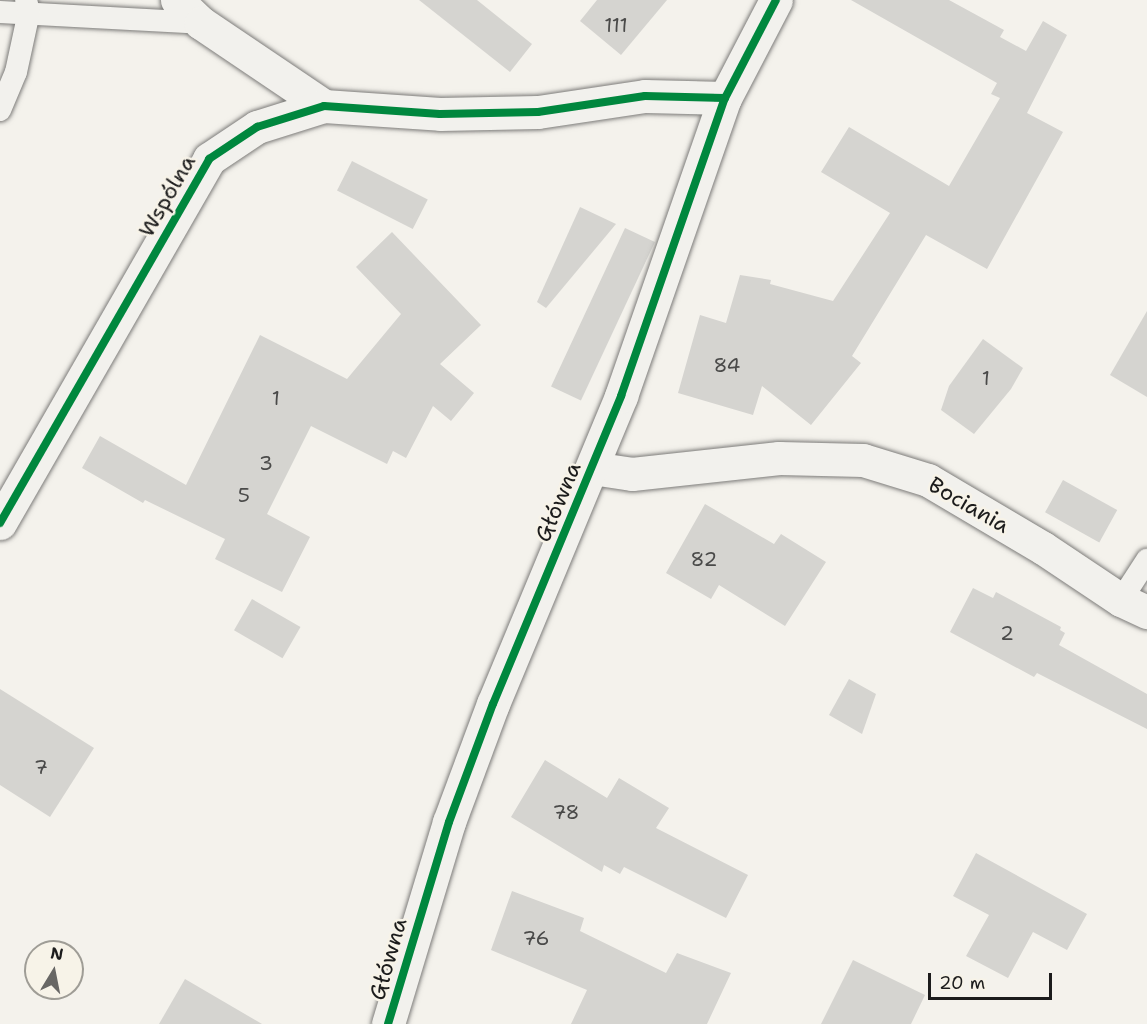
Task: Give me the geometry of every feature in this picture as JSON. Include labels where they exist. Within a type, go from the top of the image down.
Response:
[{"type":"street","points":[[177,0],[201,23],[324,106]]},
{"type":"street","name":"Główna","points":[[388,1024],[449,822],[493,704],[592,468],[725,98],[776,0]]},
{"type":"street","name":"Wspólna","points":[[0,523],[209,159],[257,127],[324,106],[440,114],[517,112],[645,96],[725,98]]},
{"type":"street","name":"Bociania","points":[[592,468],[632,474],[779,458],[863,460],[928,480],[1134,606]]},
{"type":"lane","points":[[0,12],[28,6],[201,23]]},
{"type":"lane","points":[[0,110],[16,72],[28,6]]},
{"type":"lane","points":[[1134,606],[1147,560]]},
{"type":"building","points":[[419,0],[477,0],[532,44],[510,72]]},
{"type":"building","points":[[597,0],[667,0],[621,55],[580,21]]},
{"type":"building","points":[[851,0],[949,0],[1004,30],[1000,37],[1026,51],[1043,21],[1067,35],[1027,113],[1063,132],[987,269],[926,235],[852,356],[861,363],[811,425],[762,386],[753,415],[678,393],[700,315],[726,323],[740,275],[771,280],[770,284],[833,301],[890,213],[821,172],[849,127],[949,186],[1000,98],[991,94],[997,83]]},
{"type":"building","points":[[352,161],[428,200],[413,229],[337,190]]},
{"type":"building","points":[[580,207],[616,224],[546,308],[537,302]]},
{"type":"building","points":[[625,228],[655,242],[581,401],[551,387]]},
{"type":"building","points":[[392,232],[481,325],[440,364],[474,393],[451,421],[433,406],[406,458],[393,451],[387,464],[311,426],[267,514],[310,537],[282,592],[215,559],[225,539],[145,500],[143,503],[82,468],[100,436],[186,485],[260,335],[347,379],[401,314],[356,267]]},
{"type":"building","points":[[1147,311],[1147,397],[1110,375]]},
{"type":"building","points":[[983,339],[1023,368],[1011,389],[974,434],[941,410],[949,386]]},
{"type":"building","points":[[1063,480],[1117,510],[1099,542],[1045,512]]},
{"type":"building","points":[[705,504],[774,544],[781,534],[826,562],[785,626],[719,585],[711,599],[666,573]]},
{"type":"building","points":[[973,588],[993,598],[996,592],[1061,627],[1060,630],[1065,633],[1059,645],[1147,694],[1147,729],[1037,673],[1034,677],[950,632]]},
{"type":"building","points":[[252,599],[300,627],[282,658],[234,630]]},
{"type":"building","points":[[849,679],[876,694],[862,734],[829,715]]},
{"type":"building","points":[[0,689],[94,748],[50,817],[0,785]]},
{"type":"building","points":[[545,760],[607,798],[619,778],[669,808],[656,828],[748,875],[726,918],[624,867],[620,874],[604,865],[602,872],[511,817]]},
{"type":"building","points":[[976,853],[1087,914],[1067,950],[1033,932],[1008,978],[966,956],[989,915],[953,896]]},
{"type":"building","points":[[512,891],[584,918],[580,931],[666,973],[677,953],[731,973],[707,1024],[571,1024],[587,990],[491,950]]},
{"type":"building","points":[[853,960],[925,995],[911,1024],[821,1024]]},
{"type":"building","points":[[185,979],[262,1024],[159,1024]]},
{"type":"cycle path","points":[[388,1024],[449,822],[493,704],[621,396],[725,98],[776,0]]},
{"type":"cycle path","points":[[0,523],[209,159],[257,127],[324,106],[440,114],[538,112],[645,96],[725,98]]}]
